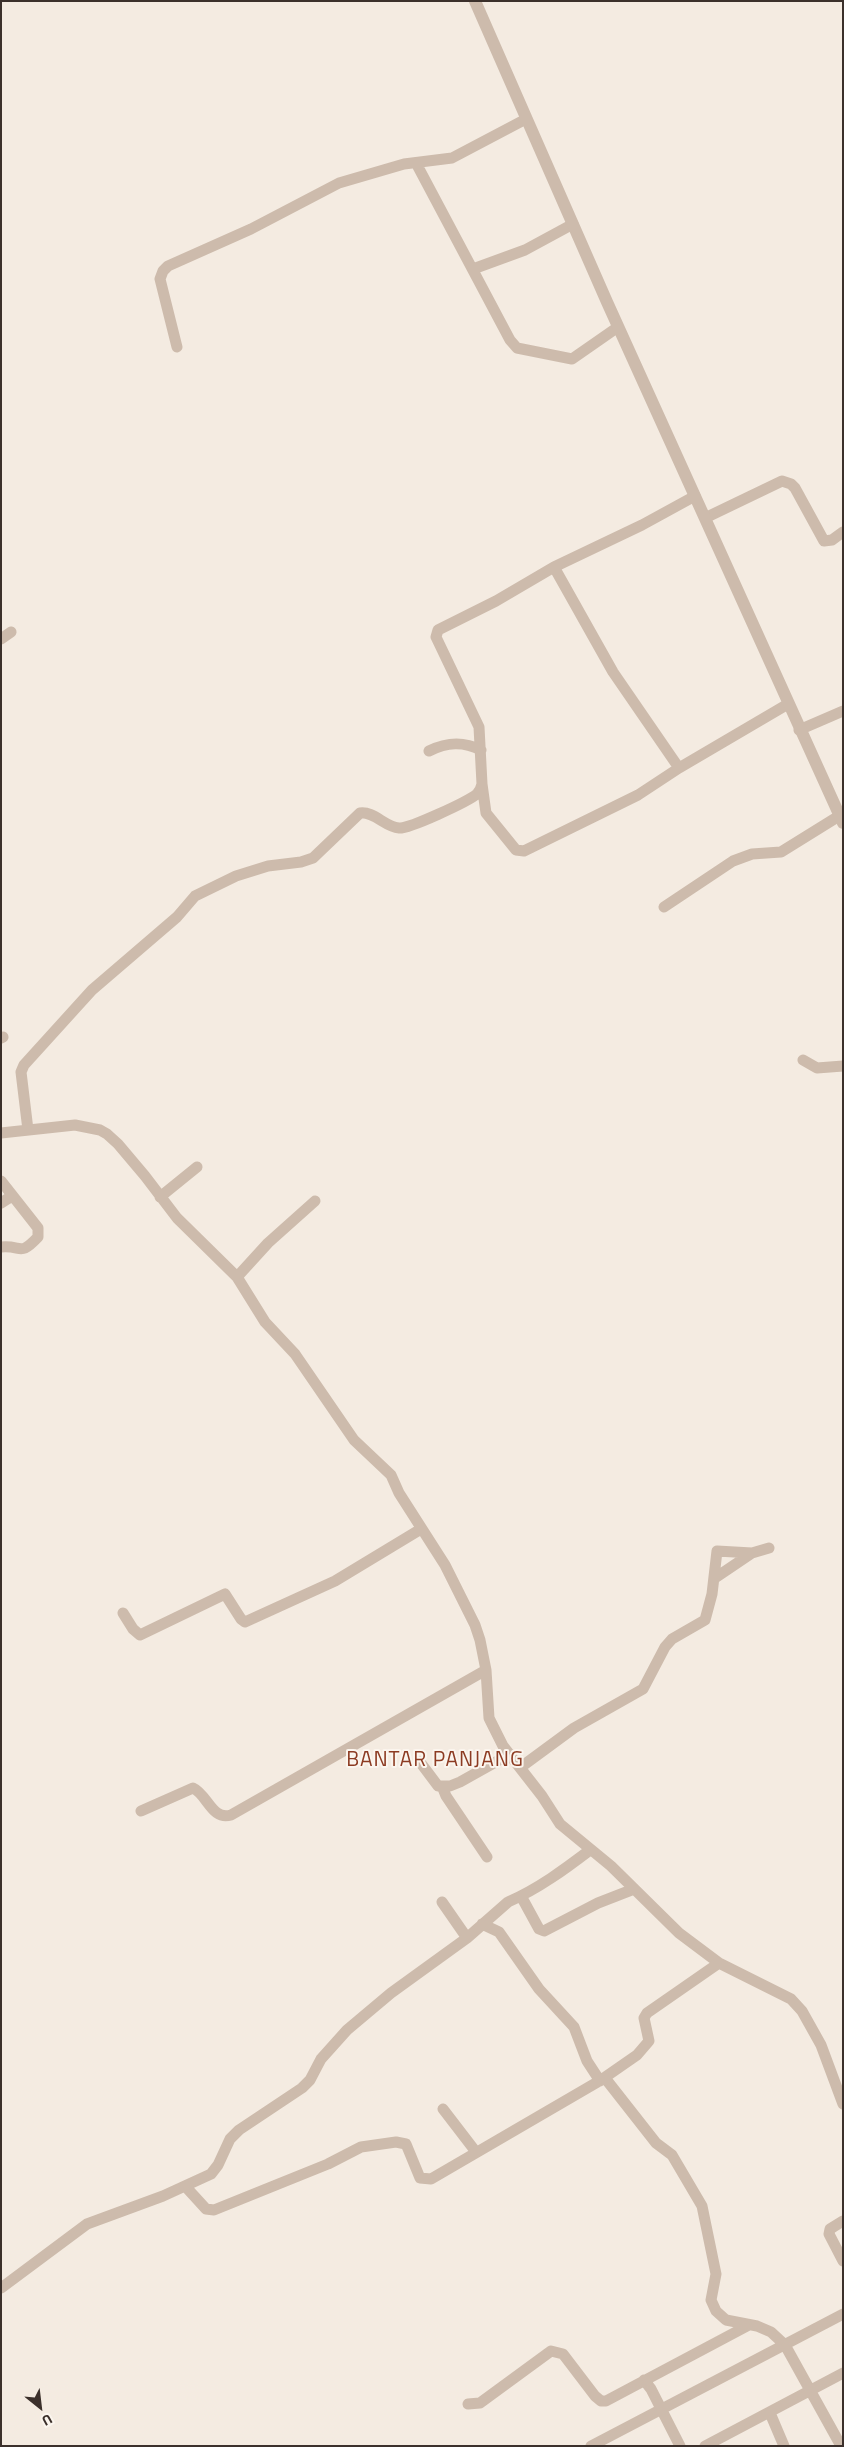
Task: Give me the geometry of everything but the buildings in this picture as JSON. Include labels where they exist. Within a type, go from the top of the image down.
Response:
[{"type":"street","points":[[475,1],[618,327],[799,730],[841,819],[781,852],[752,854],[733,861],[664,907]]},
{"type":"street","points":[[177,347],[160,279],[163,271],[168,266],[251,229],[339,183],[367,173],[452,158],[526,119]]},
{"type":"street","points":[[416,163],[516,348],[572,358],[618,327]]},
{"type":"street","points":[[473,269],[525,250],[573,224]]},
{"type":"street","points":[[705,518],[782,481],[795,488],[824,541],[832,540],[843,532]]},
{"type":"street","points":[[695,496],[642,525],[554,567],[496,600],[440,628],[436,632],[436,637],[479,727],[482,750],[482,784],[486,813],[516,850],[524,851],[622,804],[788,704]]},
{"type":"street","points":[[554,567],[613,672],[680,768]]},
{"type":"street","points":[[799,730],[843,711]]},
{"type":"street","points":[[429,751],[446,744],[456,743],[482,750]]},
{"type":"street","points":[[28,1130],[21,1072],[24,1065],[92,990],[177,917],[194,896],[236,876],[268,866],[302,862],[313,858],[360,813],[367,813],[397,828],[409,827],[467,800],[480,792],[482,784]]},
{"type":"street","points":[[803,1060],[817,1068],[843,1066]]},
{"type":"street","points":[[1,1133],[75,1125],[100,1130],[118,1144],[177,1218],[237,1277],[265,1322],[295,1354],[354,1440],[391,1475],[421,1529],[445,1565],[475,1625],[486,1670],[489,1718],[497,1738],[521,1767],[560,1824],[611,1866],[679,1933],[719,1963],[791,1999],[802,2011],[821,2045],[843,2104]]},
{"type":"street","points":[[160,1197],[197,1167]]},
{"type":"street","points":[[1,1181],[38,1228],[38,1237],[25,1249],[19,1250],[9,1246],[1,1247]]},
{"type":"street","points":[[1,1203],[12,1196]]},
{"type":"street","points":[[237,1277],[268,1243],[314,1201]]},
{"type":"street","points":[[123,1613],[133,1629],[140,1635],[225,1594],[245,1622],[335,1581],[421,1529]]},
{"type":"street","points":[[715,1578],[752,1553],[769,1548]]},
{"type":"street","points":[[521,1767],[574,1728],[644,1689],[665,1648],[672,1639],[698,1626],[705,1620],[715,1578],[716,1553],[719,1550],[752,1553]]},
{"type":"street","points":[[141,1811],[193,1788],[219,1815],[231,1815],[486,1670]]},
{"type":"street","points":[[420,1762],[430,1778],[438,1786],[442,1786],[460,1782],[510,1754]]},
{"type":"street","points":[[442,1786],[446,1796],[487,1857]]},
{"type":"street","points":[[1,2288],[87,2224],[163,2196],[211,2174],[218,2166],[230,2139],[239,2130],[310,2080],[321,2058],[346,2030],[391,1993],[467,1938],[508,1902],[566,1869],[590,1850]]},
{"type":"street","points":[[521,1896],[539,1929],[544,1931],[598,1904],[634,1889]]},
{"type":"street","points":[[442,1902],[467,1938]]},
{"type":"street","points":[[482,1924],[499,1932],[539,1989],[574,2027],[587,2061],[656,2143],[672,2156],[702,2206],[716,2274],[711,2300],[716,2311],[726,2320],[771,2332],[785,2345],[841,2446]]},
{"type":"street","points":[[186,2186],[206,2209],[214,2210],[328,2164],[361,2147],[396,2142],[406,2144],[418,2175],[424,2179],[431,2179],[552,2111],[637,2055],[649,2043],[644,2018],[647,2014],[719,1963]]},
{"type":"street","points":[[443,2109],[476,2152]]},
{"type":"street","points":[[843,2220],[830,2229],[829,2234],[843,2261]]},
{"type":"street","points":[[591,2446],[843,2314]]},
{"type":"street","points":[[468,2404],[480,2403],[552,2351],[563,2354],[601,2401],[606,2401],[749,2325]]},
{"type":"street","points":[[705,2446],[843,2373]]},
{"type":"street","points":[[644,2380],[680,2446]]},
{"type":"street","points":[[770,2413],[784,2446]]},
{"type":"district","name":"BANTAR PANJANG","points":[[435,1761]]}]
